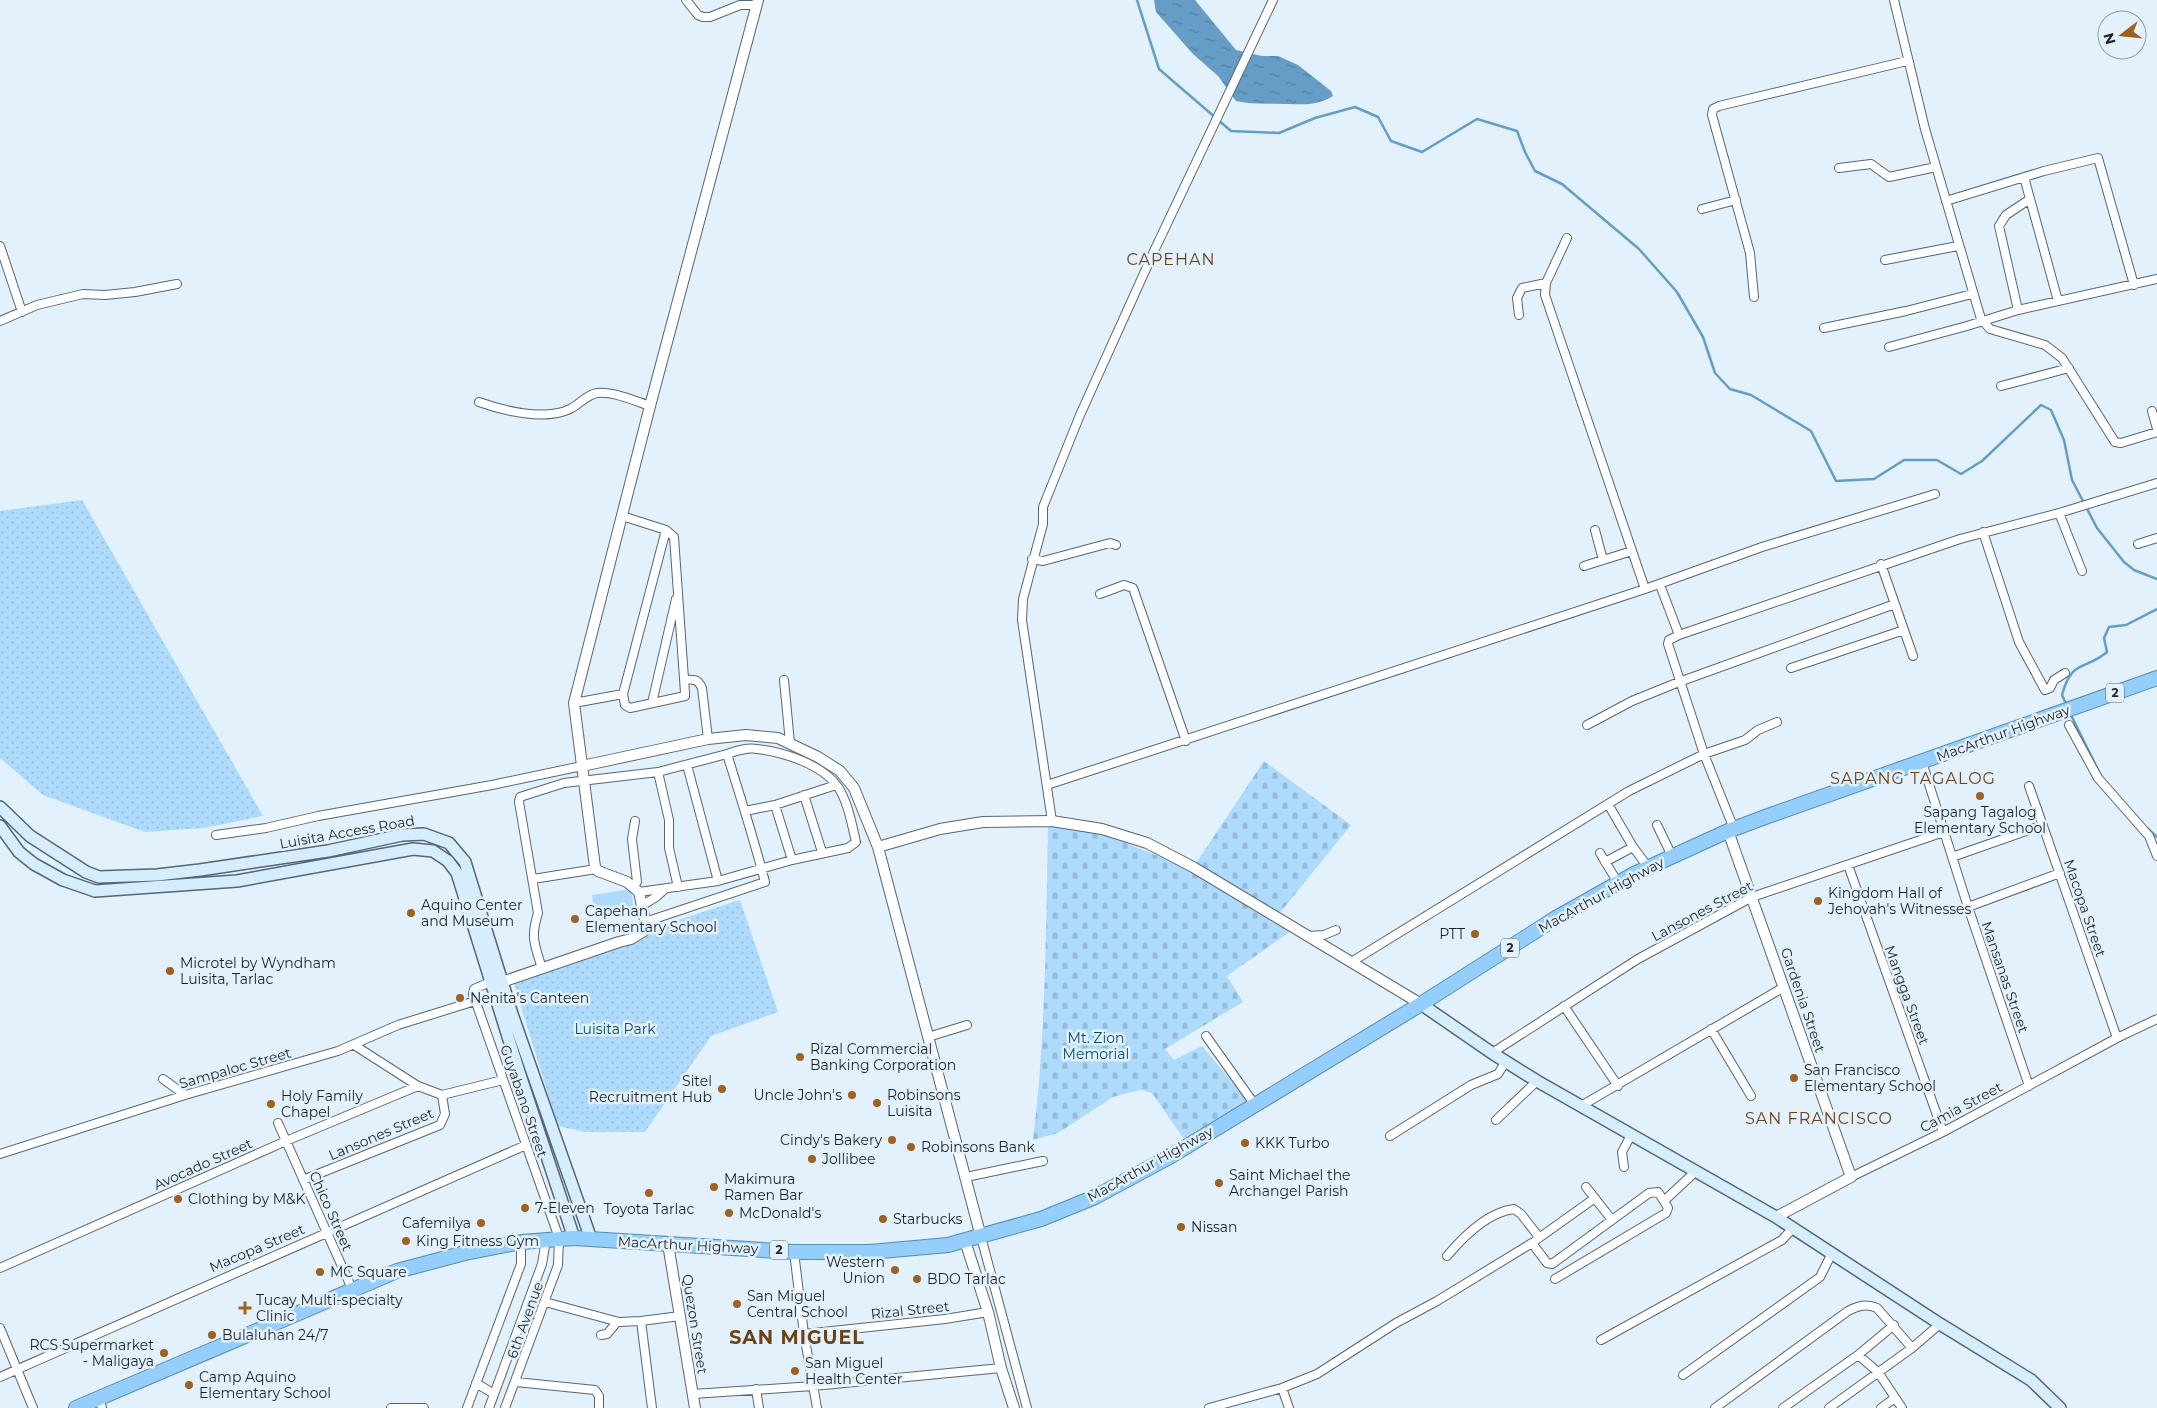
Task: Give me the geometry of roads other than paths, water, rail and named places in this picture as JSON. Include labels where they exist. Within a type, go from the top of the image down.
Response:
[{"type":"highway","name":"MacArthur Highway","points":[[76,1408],[101,1403],[397,1271],[440,1259],[521,1242],[574,1238],[794,1252],[870,1252],[920,1249],[973,1239],[1041,1219],[1095,1197],[1157,1164],[1421,1004],[1556,918],[1618,883],[1672,856],[1731,830],[2157,678]]},
{"type":"main road","name":"Luisita Access Road","points":[[0,806],[30,836],[86,872],[99,877],[157,875],[200,870],[328,851],[402,835],[424,834],[449,843],[465,862],[531,1072],[591,1239]]},
{"type":"main road","name":"Luisita Access Road","points":[[0,826],[19,852],[34,864],[63,880],[95,891],[238,881],[414,848],[434,851],[448,861],[457,873],[490,982],[574,1238]]},
{"type":"main road","points":[[1421,1004],[1492,1053],[1538,1081],[1631,1135],[1693,1174],[1776,1217],[1790,1232],[1832,1256],[2031,1380],[2060,1408]]},
{"type":"street","points":[[596,870],[590,842],[574,703],[757,2],[740,5],[703,17],[698,15],[686,0]]},
{"type":"street","points":[[1052,820],[1022,620],[1023,599],[1032,559],[1043,524],[1043,507],[1080,415],[1155,249],[1273,0]]},
{"type":"street","points":[[1894,0],[1907,61],[1958,246],[1982,322],[1995,331],[2045,346],[2062,358],[2115,442],[2121,443],[2157,430],[2152,411]]},
{"type":"street","points":[[1754,297],[1750,253],[1712,116],[1716,107],[1907,61]]},
{"type":"street","points":[[1946,201],[2024,177],[2098,158],[2134,285]]},
{"type":"street","points":[[1839,168],[1871,164],[1889,176],[1936,167]]},
{"type":"street","points":[[2024,177],[2058,301]]},
{"type":"street","points":[[2018,310],[1999,226],[2006,215],[2030,199]]},
{"type":"street","points":[[1702,209],[1736,200]]},
{"type":"street","points":[[1567,238],[1546,283],[1545,296],[1645,589]]},
{"type":"street","points":[[0,246],[22,312]]},
{"type":"street","points":[[1885,260],[1958,246]]},
{"type":"street","points":[[1889,347],[1982,322],[2018,310],[2157,279]]},
{"type":"street","points":[[1519,315],[1517,298],[1522,288],[1546,283]]},
{"type":"street","points":[[0,321],[37,305],[83,294],[105,295],[135,292],[177,284]]},
{"type":"street","points":[[1824,328],[1906,312],[1972,294]]},
{"type":"street","points":[[2001,386],[2069,368]]},
{"type":"street","points":[[479,402],[503,411],[551,414],[570,409],[592,394],[600,393],[650,406]]},
{"type":"street","points":[[1731,830],[1679,682],[1668,644],[1669,640],[1881,564],[1984,532],[2085,506],[2157,483]]},
{"type":"street","points":[[1047,785],[1660,585],[1762,547],[1935,494]]},
{"type":"street","points":[[2059,513],[2082,572]]},
{"type":"street","points":[[622,516],[666,530],[674,537],[685,696],[630,708],[625,706],[622,694],[666,530]]},
{"type":"street","points":[[1595,530],[1603,560]]},
{"type":"street","points":[[1984,532],[2019,642],[2045,690],[2050,688],[2054,680],[2065,674]]},
{"type":"street","points":[[2138,544],[2157,538]]},
{"type":"street","points":[[1032,559],[1043,561],[1110,543],[1116,545]]},
{"type":"street","points":[[1584,566],[1632,551]]},
{"type":"street","points":[[1881,564],[1913,656]]},
{"type":"street","points":[[1100,594],[1124,585],[1133,588],[1186,741]]},
{"type":"street","points":[[1660,585],[1679,635]]},
{"type":"street","points":[[652,703],[678,590]]},
{"type":"street","points":[[1587,725],[1625,705],[1679,682],[1895,604]]},
{"type":"street","points":[[1791,668],[1904,630]]},
{"type":"street","points":[[684,680],[694,679],[699,682],[702,688],[708,739]]},
{"type":"street","points":[[784,680],[790,743]]},
{"type":"street","points":[[574,703],[622,694]]},
{"type":"street","points":[[1353,962],[1629,791],[1704,754],[1745,740],[1758,730],[1777,722]]},
{"type":"street","points":[[2069,725],[2098,778],[2149,836],[2157,856]]},
{"type":"street","points":[[216,835],[266,828],[318,816],[492,786],[708,739],[746,734],[778,738],[818,757],[840,771],[857,796],[878,847],[966,1177],[973,1239],[1001,1368],[1021,1407]]},
{"type":"street","points":[[533,879],[596,870],[636,889],[665,889],[718,881],[822,852],[848,848],[856,842],[850,819],[836,785],[812,765],[757,748],[658,772],[564,783],[520,797],[538,914],[533,935],[542,969]]},
{"type":"street","points":[[645,922],[765,882],[727,754]]},
{"type":"street","name":"Mansanas Street","points":[[1922,762],[2029,1086]]},
{"type":"street","points":[[687,765],[718,881]]},
{"type":"street","points":[[658,772],[669,820],[669,848],[678,886]]},
{"type":"street","points":[[745,811],[775,805],[836,785]]},
{"type":"street","name":"Macopa Street","points":[[2029,786],[2118,1038]]},
{"type":"street","points":[[804,795],[822,852]]},
{"type":"street","points":[[1608,804],[1633,847],[1648,868]]},
{"type":"street","points":[[775,805],[792,860]]},
{"type":"street","points":[[878,847],[940,829],[983,822],[1052,820],[1102,829],[1147,843],[1193,867],[1421,1004]]},
{"type":"street","points":[[475,1001],[473,989],[490,982],[502,982],[631,939],[644,931],[643,905],[636,889],[637,879],[632,839],[635,821]]},
{"type":"street","points":[[1656,825],[1672,856]]},
{"type":"street","points":[[1952,857],[2043,825]]},
{"type":"street","name":"Gardenia Street","points":[[1731,830],[1752,897],[1851,1178]]},
{"type":"street","name":"Lansones Street","points":[[1492,1053],[1638,959],[1752,897],[1944,832]]},
{"type":"street","points":[[1605,862],[1633,847]]},
{"type":"street","points":[[1600,853],[1618,883]]},
{"type":"street","name":"Mangga Street","points":[[1848,865],[1943,1132]]},
{"type":"street","points":[[1968,906],[2060,873]]},
{"type":"street","points":[[643,905],[665,889]]},
{"type":"street","points":[[1308,936],[1324,935],[1336,930]]},
{"type":"street","points":[[1581,1106],[1784,988]]},
{"type":"street","name":"Sampaloc Street","points":[[0,1154],[185,1095],[354,1045],[398,1025],[475,1001]]},
{"type":"street","name":"Guyabano Street","points":[[475,1001],[526,1144],[552,1239]]},
{"type":"street","points":[[1564,1006],[1618,1086]]},
{"type":"street","points":[[2155,1020],[2157,1028]]},
{"type":"street","name":"Camia Street","points":[[1776,1217],[1943,1132],[2155,1020]]},
{"type":"street","points":[[928,1037],[967,1025]]},
{"type":"street","points":[[1711,1029],[1751,1096]]},
{"type":"street","points":[[1206,1036],[1255,1105]]},
{"type":"street","points":[[354,1045],[418,1086],[442,1095],[504,1080]]},
{"type":"street","points":[[1390,1136],[1471,1085],[1498,1074],[1506,1061]]},
{"type":"street","points":[[164,1079],[185,1095]]},
{"type":"street","points":[[1496,1120],[1538,1081]]},
{"type":"street","name":"Avocado Street","points":[[0,1268],[286,1141],[418,1086]]},
{"type":"street","name":"Lansones Street","points":[[303,1180],[440,1125],[446,1114],[442,1095]]},
{"type":"street","name":"Chico Street","points":[[278,1123],[353,1291]]},
{"type":"street","points":[[1624,1167],[1622,1152],[1631,1135]]},
{"type":"street","name":"Macopa Street","points":[[0,1376],[526,1144]]},
{"type":"street","points":[[966,1177],[1043,1161]]},
{"type":"street","points":[[1664,1201],[1693,1174]]},
{"type":"street","points":[[1586,1187],[1612,1220]]},
{"type":"street","points":[[1532,1243],[1547,1263],[1552,1264],[1649,1193],[1658,1192],[1664,1201],[1668,1208],[1666,1213],[1555,1279]]},
{"type":"street","points":[[1209,1408],[1282,1388],[1328,1368],[1396,1323],[1438,1301],[1532,1243],[1594,1198]]},
{"type":"street","points":[[1447,1256],[1467,1233],[1506,1210],[1514,1209],[1521,1214],[1539,1237]]},
{"type":"street","points":[[1601,1340],[1790,1232]]},
{"type":"street","points":[[489,1408],[552,1239]]},
{"type":"street","name":"6th Avenue","points":[[505,1408],[558,1265],[552,1239]]},
{"type":"street","points":[[973,1239],[1021,1407]]},
{"type":"street","points":[[467,1408],[521,1264],[521,1242]]},
{"type":"street","name":"Quezon Street","points":[[668,1244],[695,1408]]},
{"type":"street","points":[[794,1252],[804,1334],[816,1408]]},
{"type":"street","points":[[1683,1375],[1820,1277],[1832,1256]]},
{"type":"street","points":[[545,1302],[617,1322],[680,1316]]},
{"type":"street","points":[[1714,1408],[1855,1307],[1865,1305],[1877,1308],[1894,1325],[1912,1348]]},
{"type":"street","name":"Rizal Street","points":[[804,1334],[945,1319],[988,1312]]},
{"type":"street","points":[[641,1321],[652,1408]]},
{"type":"street","points":[[601,1336],[607,1334],[617,1322]]},
{"type":"street","points":[[1829,1408],[1912,1348],[1940,1324]]},
{"type":"street","points":[[1783,1408],[1858,1355],[1894,1325]]},
{"type":"street","points":[[0,1328],[33,1408]]},
{"type":"street","points":[[1858,1355],[1878,1372],[1902,1408]]},
{"type":"street","points":[[693,1394],[813,1386],[1001,1368]]},
{"type":"street","points":[[516,1382],[597,1391],[600,1398],[599,1408]]},
{"type":"street","points":[[476,1383],[494,1394]]},
{"type":"street","points":[[1282,1388],[1289,1408]]},
{"type":"street","points":[[756,1389],[759,1408]]},
{"type":"street","points":[[1881,1408],[1895,1398]]},
{"type":"street","points":[[391,1408],[424,1408]]},
{"type":"water","points":[[1154,0],[1195,0],[1236,50],[1262,56],[1278,56],[1298,65],[1331,91],[1333,96],[1320,102],[1308,104],[1236,101],[1218,76],[1193,54],[1156,12]]},
{"type":"waterway","points":[[1137,0],[1159,69],[1231,131],[1279,133],[1315,118],[1355,107],[1378,117],[1391,141],[1422,152],[1477,119],[1517,131],[1535,171],[1562,184],[1639,249],[1677,292],[1703,337],[1715,373],[1730,389],[1751,395],[1811,431],[1836,481],[1874,479],[1904,460],[1937,460],[1961,474],[1982,461],[2041,405],[2051,410],[2064,440],[2072,480],[2097,528],[2124,562],[2134,570],[2157,579]]},
{"type":"waterway","points":[[2067,706],[2062,695],[2070,675],[2075,670],[2107,652],[2104,638],[2109,627],[2126,625],[2157,609]]},
{"type":"waterway","points":[[2070,713],[2102,778]]},
{"type":"waterway","points":[[2147,828],[2157,837]]},
{"type":"place","name":"Sapang Tagalog Elementary School","points":[[1980,796]]},
{"type":"place","name":"Kingdom Hall of Jehovah's Witnesses","points":[[1818,901]]},
{"type":"place","name":"Aquino Center and Museum","points":[[411,913]]},
{"type":"place","name":"Capehan Elementary School","points":[[575,919]]},
{"type":"place","name":"PTT","points":[[1475,934]]},
{"type":"place","name":"Microtel by Wyndham Luisita, Tarlac","points":[[170,971]]},
{"type":"place","name":"Nenita's Canteen","points":[[460,998]]},
{"type":"place","name":"Rizal Commercial Banking Corporation","points":[[800,1057]]},
{"type":"place","name":"San Francisco Elementary School","points":[[1794,1078]]},
{"type":"place","name":"Sitel Recruitment Hub","points":[[722,1089]]},
{"type":"place","name":"Uncle John's","points":[[852,1095]]},
{"type":"place","name":"Robinsons Luisita","points":[[877,1103]]},
{"type":"place","name":"Holy Family Chapel","points":[[271,1104]]},
{"type":"place","name":"Cindy's Bakery","points":[[892,1140]]},
{"type":"place","name":"KKK Turbo","points":[[1245,1143]]},
{"type":"place","name":"Robinsons Bank","points":[[911,1147]]},
{"type":"place","name":"Jollibee","points":[[812,1159]]},
{"type":"place","name":"Saint Michael the Archangel Parish","points":[[1219,1183]]},
{"type":"place","name":"Makimura Ramen Bar","points":[[714,1187]]},
{"type":"place","name":"Toyota Tarlac","points":[[649,1193]]},
{"type":"place","name":"Clothing by M&K","points":[[178,1199]]},
{"type":"place","name":"7-Eleven","points":[[525,1208]]},
{"type":"place","name":"McDonald's","points":[[729,1213]]},
{"type":"place","name":"Starbucks","points":[[883,1219]]},
{"type":"place","name":"Cafemilya","points":[[481,1223]]},
{"type":"place","name":"Nissan","points":[[1181,1227]]},
{"type":"place","name":"King Fitness Gym","points":[[406,1241]]},
{"type":"place","name":"Western Union","points":[[895,1270]]},
{"type":"place","name":"MC Square","points":[[320,1272]]},
{"type":"place","name":"BDO Tarlac","points":[[917,1279]]},
{"type":"place","name":"San Miguel Central School","points":[[737,1304]]},
{"type":"place","name":"Tucay Multi-specialty Clinic","points":[[245,1308]]},
{"type":"place","name":"Bulaluhan 24/7","points":[[212,1335]]},
{"type":"place","name":"RCS Supermarket - Maligaya","points":[[164,1353]]},
{"type":"place","name":"San Miguel Health Center","points":[[795,1371]]},
{"type":"place","name":"Camp Aquino Elementary School","points":[[189,1385]]},
{"type":"district","name":"CAPEHAN","points":[[1171,259]]},
{"type":"district","name":"SAPANG TAGALOG","points":[[1913,778]]},
{"type":"district","name":"SAN FRANCISCO","points":[[1819,1118]]},
{"type":"district","name":"SAN MIGUEL","points":[[797,1337]]},
{"type":"park label","name":"Luisita Park","points":[[615,1029]]},
{"type":"park label","name":"Mt. Zion Memorial","points":[[1096,1046]]}]
